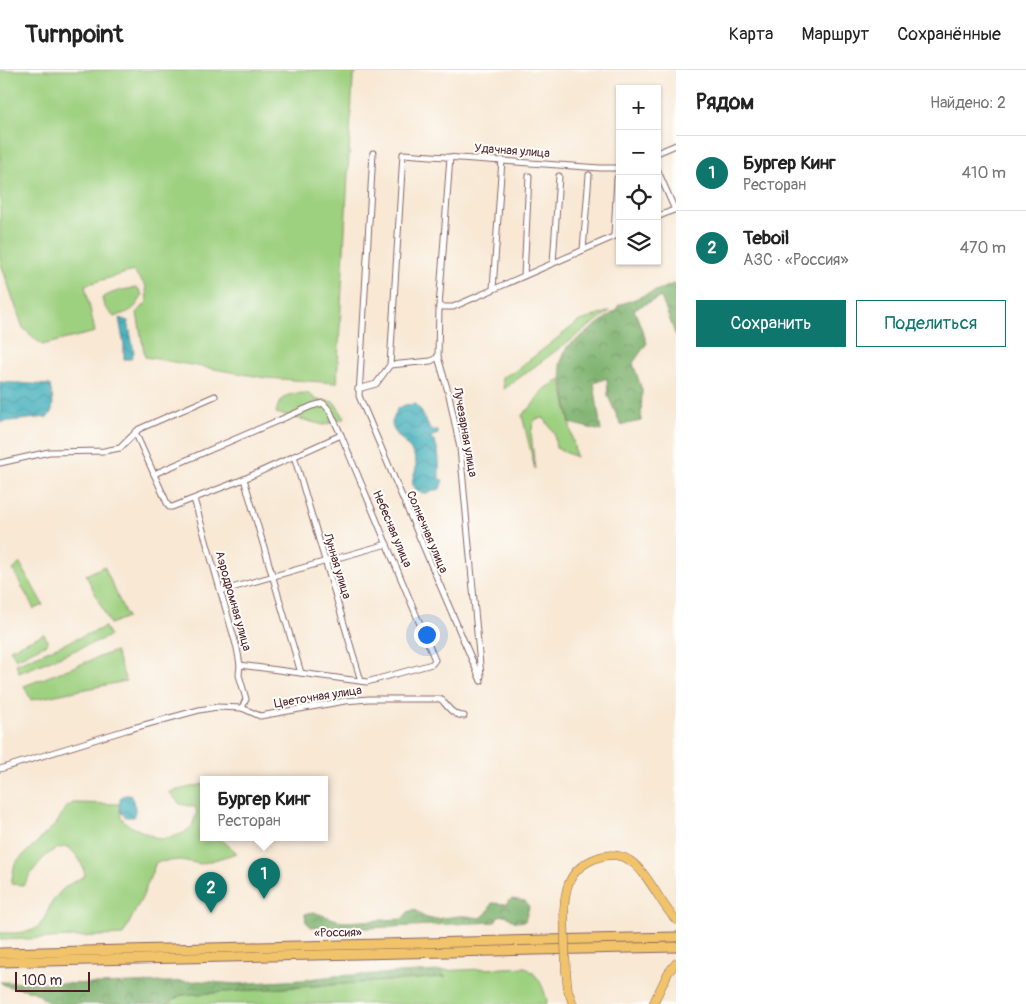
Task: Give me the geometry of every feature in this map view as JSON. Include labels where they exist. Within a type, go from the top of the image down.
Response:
[{"type":"highway","name":"«Россия»","points":[[0,952],[676,937]]},
{"type":"highway","name":"«Россия»","points":[[0,962],[676,947]]},
{"type":"main road","points":[[573,1004],[568,990],[566,972],[564,911],[566,886],[575,872],[592,860],[608,855],[628,859],[640,867],[676,920]]},
{"type":"main road","points":[[653,1004],[668,973],[676,963]]},
{"type":"street","points":[[661,151],[676,145]]},
{"type":"street","points":[[373,153],[358,389],[376,384],[390,365],[431,361],[438,357]]},
{"type":"street","name":"Удачная улица","points":[[390,365],[403,154],[616,168]]},
{"type":"street","name":"Лучезарная улица","points":[[450,157],[439,307],[438,357],[449,395],[460,448],[481,681]]},
{"type":"street","points":[[493,289],[502,160]]},
{"type":"street","points":[[583,250],[588,175]]},
{"type":"street","points":[[660,175],[675,210],[661,215]]},
{"type":"street","points":[[524,276],[529,176]]},
{"type":"street","points":[[553,263],[559,176]]},
{"type":"street","points":[[439,307],[454,307],[614,236],[616,197]]},
{"type":"street","name":"Солнечная улица","points":[[358,389],[361,402],[481,681]]},
{"type":"street","points":[[0,463],[49,452],[120,448],[135,432],[215,396]]},
{"type":"street","name":"Небесная улица","points":[[154,474],[322,403],[330,411],[341,435],[435,660],[432,664],[367,682],[361,681]]},
{"type":"street","points":[[135,432],[169,507],[175,507],[244,479],[341,435]]},
{"type":"street","name":"Лунная улица","points":[[294,456],[361,681]]},
{"type":"street","points":[[244,479],[301,673]]},
{"type":"street","name":"Аэродромная улица","points":[[194,499],[237,648],[240,665],[239,675],[246,699],[242,708]]},
{"type":"street","points":[[221,590],[387,544]]},
{"type":"street","points":[[240,665],[361,681]]},
{"type":"street","name":"Цветочная улица","points":[[0,769],[126,730],[216,707],[242,708],[260,716],[345,701],[441,699],[451,711],[458,716],[464,716]]},
{"type":"green space","points":[[0,70],[359,70],[353,78],[337,383],[266,378],[145,357],[137,313],[147,302],[146,286],[133,271],[85,285],[95,332],[42,345],[23,328],[0,261]]},
{"type":"green space","points":[[676,283],[676,336],[661,297],[634,309],[647,343],[633,363],[642,390],[641,421],[621,425],[608,396],[607,378],[594,383],[601,431],[570,423],[560,364],[567,347],[615,311],[619,305]]},
{"type":"green space","points":[[138,288],[142,295],[137,304],[128,312],[114,317],[104,306],[102,298],[119,291]]},
{"type":"green space","points":[[610,311],[504,389],[502,377],[514,372],[578,322]]},
{"type":"green space","points":[[561,379],[576,457],[556,448],[554,433],[544,418],[534,420],[531,433],[535,469],[522,415],[531,407],[543,390]]},
{"type":"green space","points":[[308,393],[317,400],[334,402],[345,418],[324,425],[276,413],[280,402],[286,396]]},
{"type":"green space","points":[[20,563],[43,605],[34,609],[13,570]]},
{"type":"green space","points":[[104,566],[127,617],[110,624],[86,575]]},
{"type":"green space","points":[[105,627],[110,636],[19,673],[16,664]]},
{"type":"green space","points":[[44,634],[48,643],[16,659],[10,649]]},
{"type":"green space","points":[[115,651],[126,681],[31,700],[24,686]]},
{"type":"green space","points":[[200,785],[200,841],[223,841],[237,853],[201,864],[181,860],[156,862],[142,898],[123,935],[0,940],[0,933],[25,932],[38,927],[60,892],[85,876],[77,857],[72,850],[65,847],[56,849],[46,855],[24,885],[11,884],[15,863],[57,823],[65,808],[73,803],[119,804],[121,817],[130,826],[159,839],[169,838],[184,833],[192,826],[197,812],[195,807],[180,804],[169,792]]},
{"type":"green space","points":[[511,899],[525,901],[529,907],[525,921],[514,921],[506,915],[498,916],[495,922],[348,929],[325,926],[311,927],[306,922],[305,914],[313,912],[343,922],[402,919],[408,912],[415,909],[426,918],[432,919],[458,916],[481,918],[487,913],[492,903],[506,904]]},
{"type":"green space","points":[[525,967],[540,981],[547,1001],[546,1004],[167,1004],[181,995],[445,977],[439,971]]},
{"type":"green space","points":[[439,971],[446,977],[181,995],[167,1004],[49,1004],[34,992],[6,986],[0,982],[97,984],[201,981],[235,984],[333,976]]},
{"type":"water","points":[[119,318],[128,321],[134,352],[131,359],[124,359],[124,346]]},
{"type":"water","points":[[0,382],[50,385],[53,402],[52,410],[48,417],[0,422]]},
{"type":"water","points":[[415,404],[420,409],[430,429],[438,431],[438,434],[430,437],[438,451],[439,479],[443,480],[440,489],[426,493],[418,491],[413,485],[416,466],[413,453],[396,433],[392,423],[397,409],[405,405]]},
{"type":"water","points":[[125,795],[130,795],[133,801],[135,808],[134,817],[126,817],[121,811],[119,806],[120,800]]},
{"type":"place","name":"Бургер Кинг","points":[[264,899]]},
{"type":"place","name":"Teboil","points":[[211,913]]}]
